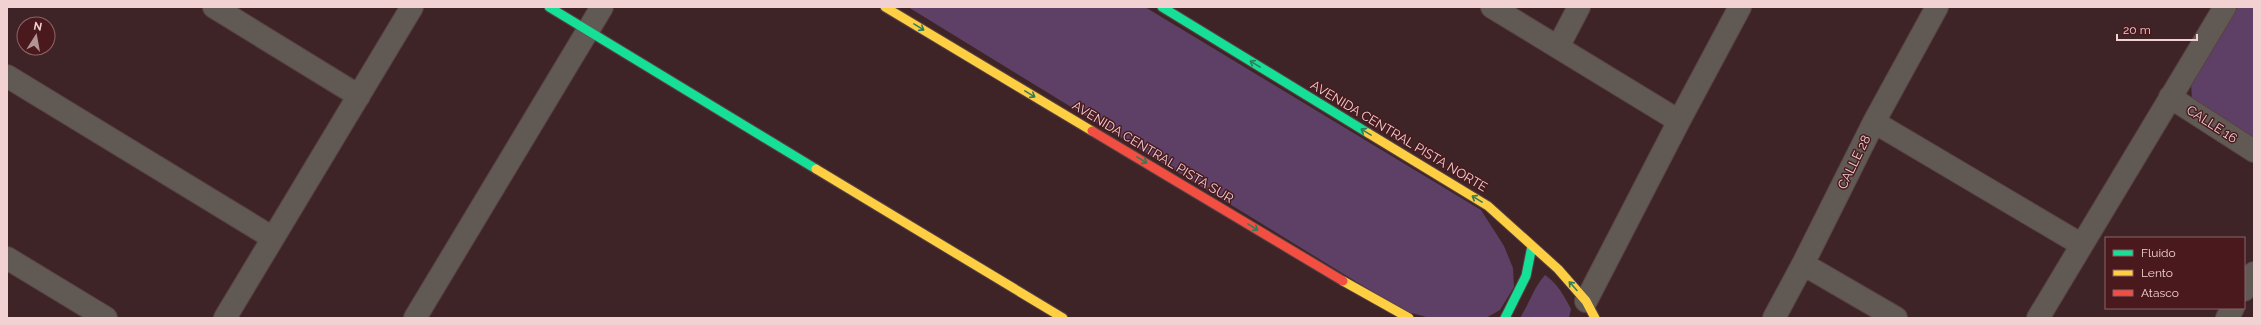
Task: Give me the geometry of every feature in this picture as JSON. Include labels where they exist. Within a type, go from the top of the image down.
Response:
[{"type":"street","points":[[214,7],[359,96]]},
{"type":"street","points":[[225,318],[412,7]]},
{"type":"street","points":[[549,7],[1063,318]]},
{"type":"street","points":[[415,318],[602,7]]},
{"type":"street","name":"AVENIDA CENTRAL PISTA SUR","points":[[885,7],[1392,310],[1408,318]]},
{"type":"street","name":"AVENIDA CENTRAL PISTA NORTE","points":[[1162,7],[1488,206],[1558,269],[1591,310]]},
{"type":"street","points":[[1492,7],[1678,121]]},
{"type":"street","points":[[1558,47],[1579,7]]},
{"type":"street","points":[[1591,310],[1678,121],[1740,7]]},
{"type":"street","name":"CALLE 28","points":[[1774,318],[1803,264],[1874,122],[1937,7]]},
{"type":"street","points":[[2038,318],[2225,7]]},
{"type":"street","points":[[7,76],[273,238]]},
{"type":"street","name":"CALLE 16","points":[[2170,97],[2254,151]]},
{"type":"street","points":[[1874,122],[2082,245]]},
{"type":"street","points":[[1505,318],[1526,276],[1532,246]]},
{"type":"street","points":[[7,258],[106,318]]},
{"type":"street","points":[[1803,264],[1896,318]]},
{"type":"street","points":[[2245,288],[2254,273]]},
{"type":"street","points":[[2227,318],[2232,309]]},
{"type":"shaded area","points":[[908,7],[1145,7],[1481,210],[1504,246],[1513,268],[1514,287],[1500,310],[1486,318],[1430,318],[1404,311]]},
{"type":"shaded area","points":[[2238,7],[2254,7],[2254,139],[2192,101],[2191,83]]},
{"type":"shaded area","points":[[1545,275],[1557,286],[1566,299],[1571,309],[1569,318],[1520,318],[1538,285]]},
{"type":"traffic: fast","points":[[549,7],[816,169]]},
{"type":"traffic: fast","points":[[1162,7],[1368,133]]},
{"type":"traffic: fast","points":[[1505,318],[1526,276],[1532,246]]},
{"type":"traffic: slow","points":[[885,7],[1092,131]]},
{"type":"traffic: slow","points":[[1368,133],[1488,206],[1558,269],[1586,301],[1595,318]]},
{"type":"traffic: slow","points":[[816,169],[1063,318]]},
{"type":"traffic: slow","points":[[1343,281],[1409,318]]},
{"type":"traffic: jam","points":[[1092,131],[1343,281]]}]
